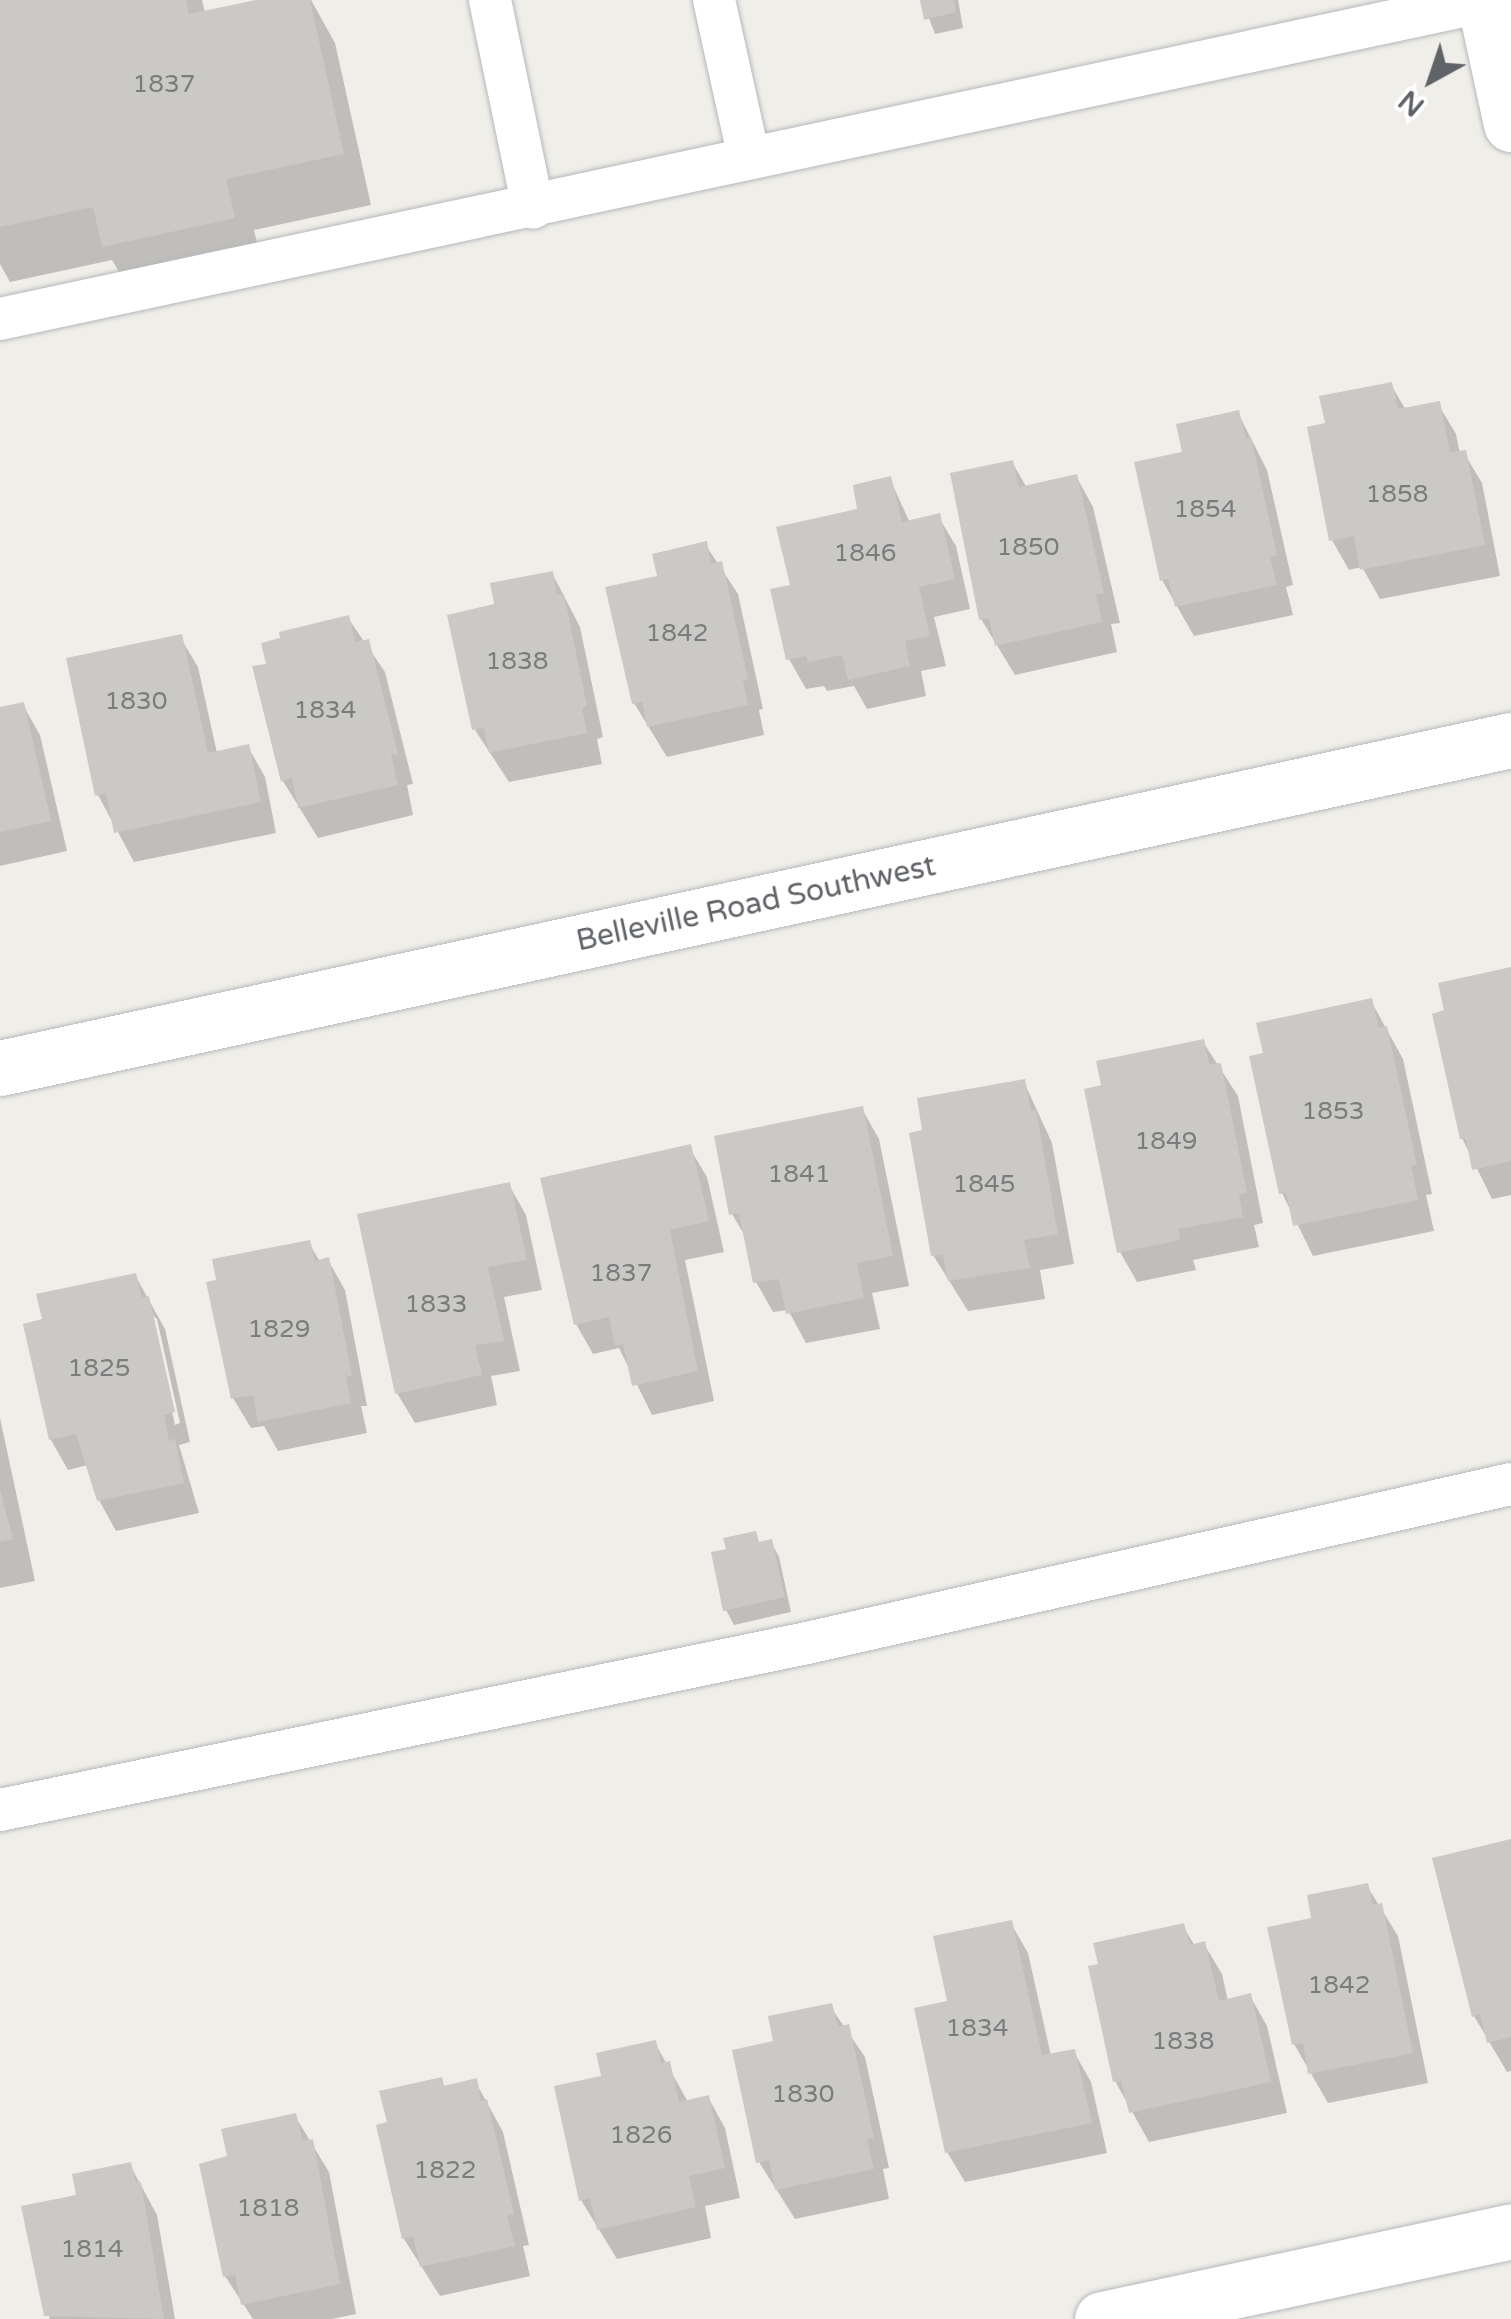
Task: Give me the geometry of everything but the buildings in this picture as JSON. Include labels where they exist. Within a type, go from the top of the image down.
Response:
[{"type":"street","points":[[1487,0],[1511,124]]},
{"type":"street","name":"Belleville Road Southwest","points":[[0,1068],[1511,740]]},
{"type":"street","points":[[1102,2319],[1511,2231]]},
{"type":"lane","points":[[490,0],[533,208]]},
{"type":"lane","points":[[714,0],[749,158]]},
{"type":"lane","points":[[0,318],[533,208],[1487,0]]},
{"type":"lane","points":[[0,1810],[807,1643],[1511,1484]]}]
